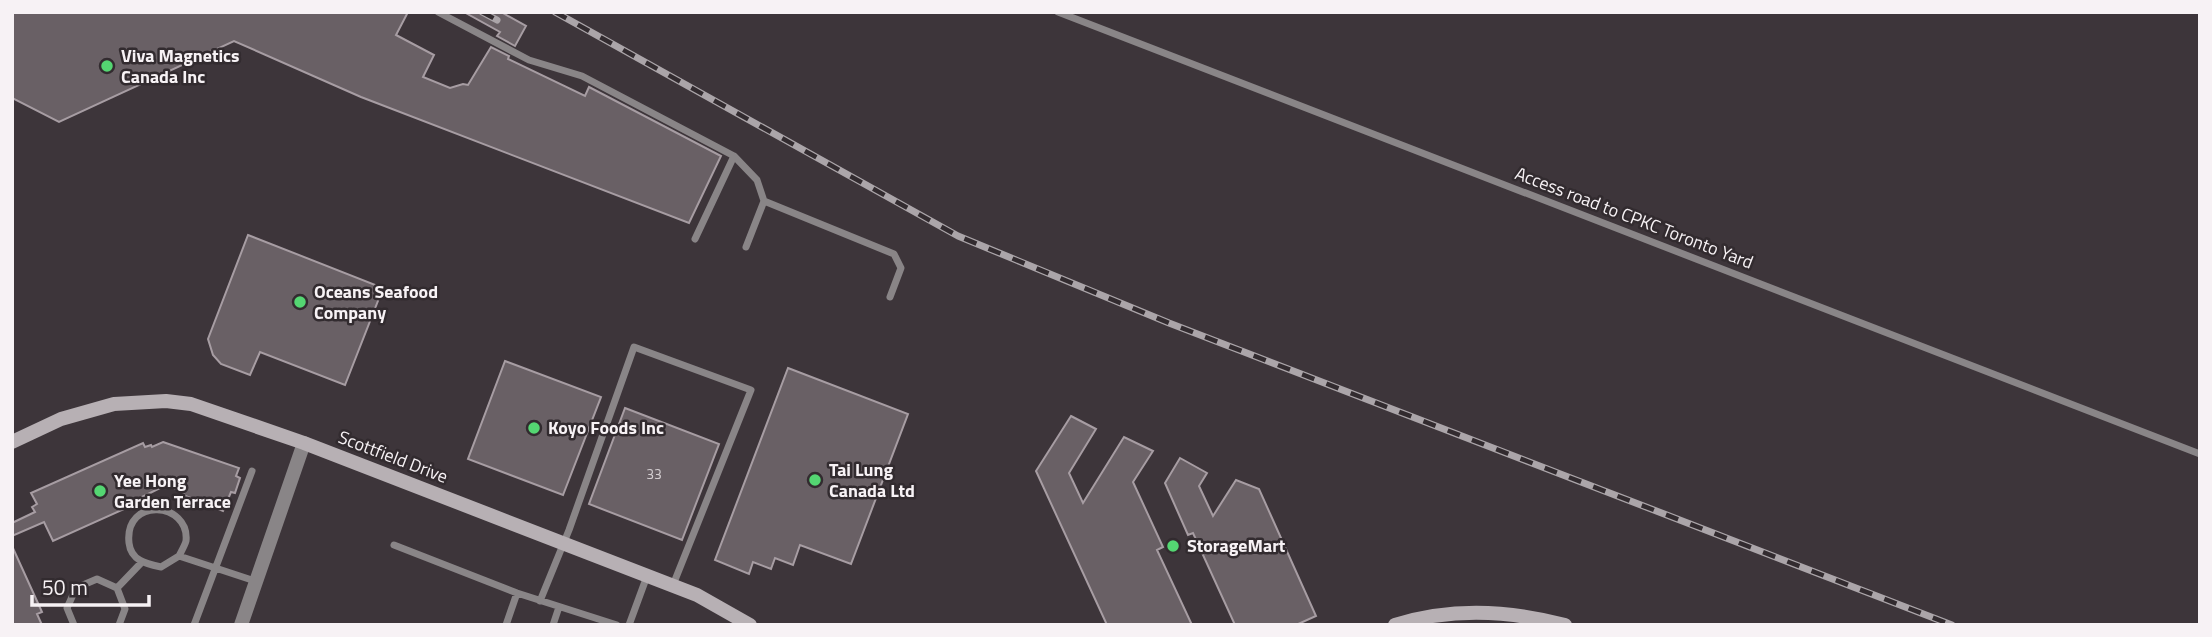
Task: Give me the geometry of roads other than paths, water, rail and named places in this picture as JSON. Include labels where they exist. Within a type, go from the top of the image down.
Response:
[{"type":"street","name":"Scottfield Drive","points":[[12,442],[86,411],[114,404],[166,401],[191,404],[218,411],[303,443],[673,586],[719,606],[750,625]]},
{"type":"street","points":[[241,625],[303,443]]},
{"type":"street","points":[[1395,625],[1464,612],[1502,612],[1564,625]]},
{"type":"lane","points":[[438,12],[529,60],[582,76],[734,156],[757,180],[764,201],[746,247]]},
{"type":"lane","name":"Access road to CPKC Toronto Yard","points":[[1058,12],[2200,454]]},
{"type":"lane","points":[[695,239],[734,156]]},
{"type":"lane","points":[[764,201],[894,254],[901,268],[890,297]]},
{"type":"lane","points":[[540,601],[564,544],[634,347],[751,390],[673,586]]},
{"type":"lane","points":[[194,625],[252,471]]},
{"type":"lane","points":[[152,508],[169,511],[182,523],[186,540],[179,556],[161,567],[141,562],[129,549],[128,531],[136,516],[152,508]]},
{"type":"lane","points":[[394,545],[517,593],[617,625]]},
{"type":"lane","points":[[179,556],[255,581]]},
{"type":"lane","points":[[117,588],[141,562]]},
{"type":"lane","points":[[629,625],[647,576]]},
{"type":"lane","points":[[74,625],[67,608],[76,588],[97,579],[117,588],[125,609],[119,625]]},
{"type":"lane","points":[[506,625],[517,593]]},
{"type":"lane","points":[[553,625],[559,607]]},
{"type":"railway","points":[[482,12],[497,20]]},
{"type":"railway","points":[[555,12],[958,236],[1169,323],[1952,625]]},
{"type":"place","name":"Viva Magnetics Canada Inc","points":[[107,66]]},
{"type":"place","name":"Oceans Seafood Company","points":[[300,302]]},
{"type":"place","name":"Koyo Foods Inc","points":[[534,428]]},
{"type":"place","name":"Tai Lung Canada Ltd","points":[[815,480]]},
{"type":"place","name":"Yee Hong Garden Terrace","points":[[100,491]]},
{"type":"place","name":"StorageMart","points":[[1173,546]]}]
